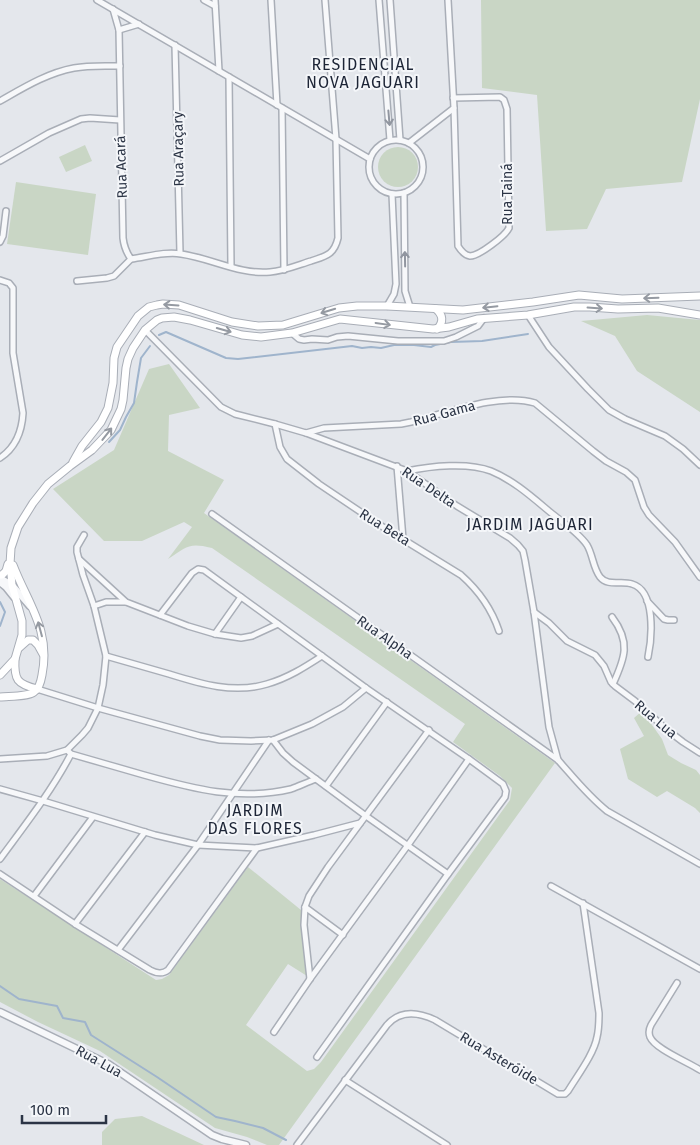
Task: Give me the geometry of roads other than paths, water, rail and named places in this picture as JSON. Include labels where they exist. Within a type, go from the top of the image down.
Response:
[{"type":"main road","points":[[70,466],[82,446],[101,422],[108,408],[113,382],[114,358],[121,341],[134,320],[150,308],[163,304],[179,305],[232,322],[258,326],[283,325],[339,308],[357,306],[463,310],[583,295],[622,299],[700,296]]},
{"type":"main road","points":[[572,296],[574,307]]},
{"type":"main road","points":[[357,306],[353,314],[357,321]]},
{"type":"main road","points":[[37,689],[22,685],[17,680],[14,670],[23,628],[12,585],[11,548],[18,527],[48,484],[92,450],[111,430],[121,409],[128,359],[133,348],[156,320],[174,317],[242,335],[261,337],[292,333],[337,320],[437,329],[484,318],[528,315],[574,307],[658,308],[700,315]]},
{"type":"main road","points":[[150,308],[158,313],[156,320]]},
{"type":"main road","points":[[436,309],[441,314],[442,320],[441,325],[437,329]]},
{"type":"main road","points":[[121,341],[125,348],[133,348]]},
{"type":"main road","points":[[0,576],[6,571],[10,560]]},
{"type":"main road","points":[[0,697],[35,692],[42,679],[44,668],[43,641],[35,613],[10,560]]},
{"type":"main road","points":[[19,649],[28,640],[33,640],[44,656]]},
{"type":"main road","points":[[0,675],[15,659]]},
{"type":"street","points":[[98,0],[370,159]]},
{"type":"street","points":[[204,0],[215,3],[219,71]]},
{"type":"street","points":[[270,0],[280,106],[284,270]]},
{"type":"street","points":[[77,281],[114,276],[132,259],[165,254],[180,253],[230,266],[260,272],[272,272],[327,256],[333,252],[338,238],[336,139],[326,0]]},
{"type":"street","points":[[379,0],[390,140]]},
{"type":"street","points":[[390,0],[400,140]]},
{"type":"street","points":[[409,143],[454,108],[448,0]]},
{"type":"street","name":"Rua Acará","points":[[113,9],[119,30],[124,245],[132,259]]},
{"type":"street","points":[[119,30],[139,24]]},
{"type":"street","points":[[381,27],[392,27]]},
{"type":"street","name":"Rua Araçary","points":[[175,45],[180,253]]},
{"type":"street","points":[[0,101],[60,71],[84,66],[120,66]]},
{"type":"street","points":[[229,77],[230,266]]},
{"type":"street","name":"Rua Tainá","points":[[453,98],[500,97],[504,100],[507,109],[509,228],[501,238],[476,255],[471,256],[466,255],[458,246],[454,108]]},
{"type":"street","points":[[0,161],[49,133],[81,119],[120,120]]},
{"type":"street","points":[[400,140],[409,143],[421,154],[424,170],[422,178],[412,190],[392,194],[385,192],[373,181],[369,167],[370,159],[373,152],[384,142],[400,140]]},
{"type":"street","points":[[404,193],[405,292],[410,307]]},
{"type":"street","points":[[387,306],[395,289],[392,194]]},
{"type":"street","points":[[0,242],[3,236],[6,211]]},
{"type":"street","points":[[0,280],[10,283],[13,288],[13,353],[23,421],[15,442],[8,452],[0,458]]},
{"type":"street","points":[[528,315],[549,347],[609,410],[670,439],[700,465]]},
{"type":"street","points":[[292,333],[299,339],[304,340],[328,340],[348,336],[398,341],[444,341],[478,326],[484,318]]},
{"type":"street","name":"Rua Gama","points":[[146,330],[214,402],[221,407],[235,414],[306,433],[324,428],[402,424],[500,400],[519,399],[535,403],[593,451],[635,480],[644,507],[649,515],[675,542],[700,577]]},
{"type":"street","name":"Rua Beta","points":[[275,424],[280,447],[287,459],[319,484],[383,527],[461,575],[471,584],[483,600],[499,631]]},
{"type":"street","name":"Rua Delta","points":[[306,433],[407,470],[456,506],[510,538],[523,551],[534,612],[549,727],[558,760]]},
{"type":"street","points":[[396,466],[403,539]]},
{"type":"street","points":[[407,470],[435,466],[480,468],[513,482],[587,545],[598,574],[602,579],[614,583],[626,582],[635,584],[664,619],[674,620]]},
{"type":"street","name":"Rua Alpha","points":[[212,514],[558,760]]},
{"type":"street","points":[[0,858],[64,768],[69,752],[88,728],[98,708],[104,685],[106,656],[94,606],[76,549],[84,535]]},
{"type":"street","points":[[78,558],[126,602],[188,626],[215,634],[241,638],[252,636],[278,624]]},
{"type":"street","points":[[160,616],[192,573],[204,570],[366,688],[469,759],[503,784],[506,791],[506,794],[317,1057]]},
{"type":"street","points":[[0,576],[12,585],[35,613]]},
{"type":"street","points":[[0,582],[16,599]]},
{"type":"street","points":[[215,634],[241,597]]},
{"type":"street","points":[[647,600],[651,626],[651,643],[648,657]]},
{"type":"street","points":[[94,606],[106,602],[126,602]]},
{"type":"street","points":[[534,612],[549,623],[567,641],[590,652],[599,659],[613,684]]},
{"type":"street","points":[[612,617],[622,634],[624,647],[624,656],[613,684]]},
{"type":"street","points":[[106,656],[228,689],[268,684],[294,674],[322,656]]},
{"type":"street","name":"Rua Lua","points":[[613,684],[666,729],[700,753]]},
{"type":"street","points":[[37,689],[200,736],[235,741],[271,740],[312,724],[342,706],[366,688]]},
{"type":"street","points":[[326,786],[387,702]]},
{"type":"street","points":[[310,979],[304,925],[309,896],[428,730]]},
{"type":"street","points":[[271,740],[283,753],[316,779],[448,874]]},
{"type":"street","points":[[118,950],[198,845],[271,740]]},
{"type":"street","points":[[0,759],[47,756],[69,752],[196,789],[232,794],[286,790],[316,779]]},
{"type":"street","points":[[274,1032],[310,979],[469,759]]},
{"type":"street","points":[[558,760],[595,802],[607,811],[700,864]]},
{"type":"street","points":[[0,789],[43,800],[170,840],[198,845],[257,848],[360,823]]},
{"type":"street","points":[[34,896],[93,817]]},
{"type":"street","points":[[75,924],[145,832]]},
{"type":"street","points":[[0,874],[75,924],[150,970],[159,973],[165,972],[257,848]]},
{"type":"street","points":[[551,886],[700,970]]},
{"type":"street","name":"Rua Asteróide","points":[[297,1145],[392,1018],[404,1014],[417,1014],[435,1020],[558,1094],[565,1094],[594,1047],[599,1025],[599,1013],[583,903]]},
{"type":"street","points":[[306,908],[343,934]]},
{"type":"street","points":[[677,983],[650,1025],[649,1035],[655,1043],[667,1052],[700,1070]]},
{"type":"street","name":"Rua Lua","points":[[0,1012],[108,1064],[212,1135],[246,1145]]},
{"type":"street","points":[[345,1080],[447,1145]]},
{"type":"waterway","points":[[159,335],[166,332],[226,358],[238,359],[352,346],[362,348],[381,348],[394,345],[431,347],[451,342],[482,341],[528,334]]},
{"type":"waterway","points":[[109,442],[120,430],[134,403],[141,358],[150,346]]},
{"type":"waterway","points":[[0,602],[5,612],[0,626]]},
{"type":"waterway","points":[[0,986],[19,999],[57,1006],[63,1018],[85,1022],[91,1035],[216,1117],[263,1128],[286,1140]]},
{"type":"district","name":"RESIDENCIAL NOVA JAGUARI","points":[[363,73]]},
{"type":"district","name":"JARDIM JAGUARI","points":[[530,524]]},
{"type":"district","name":"JARDIM DAS FLORES","points":[[255,819]]}]
